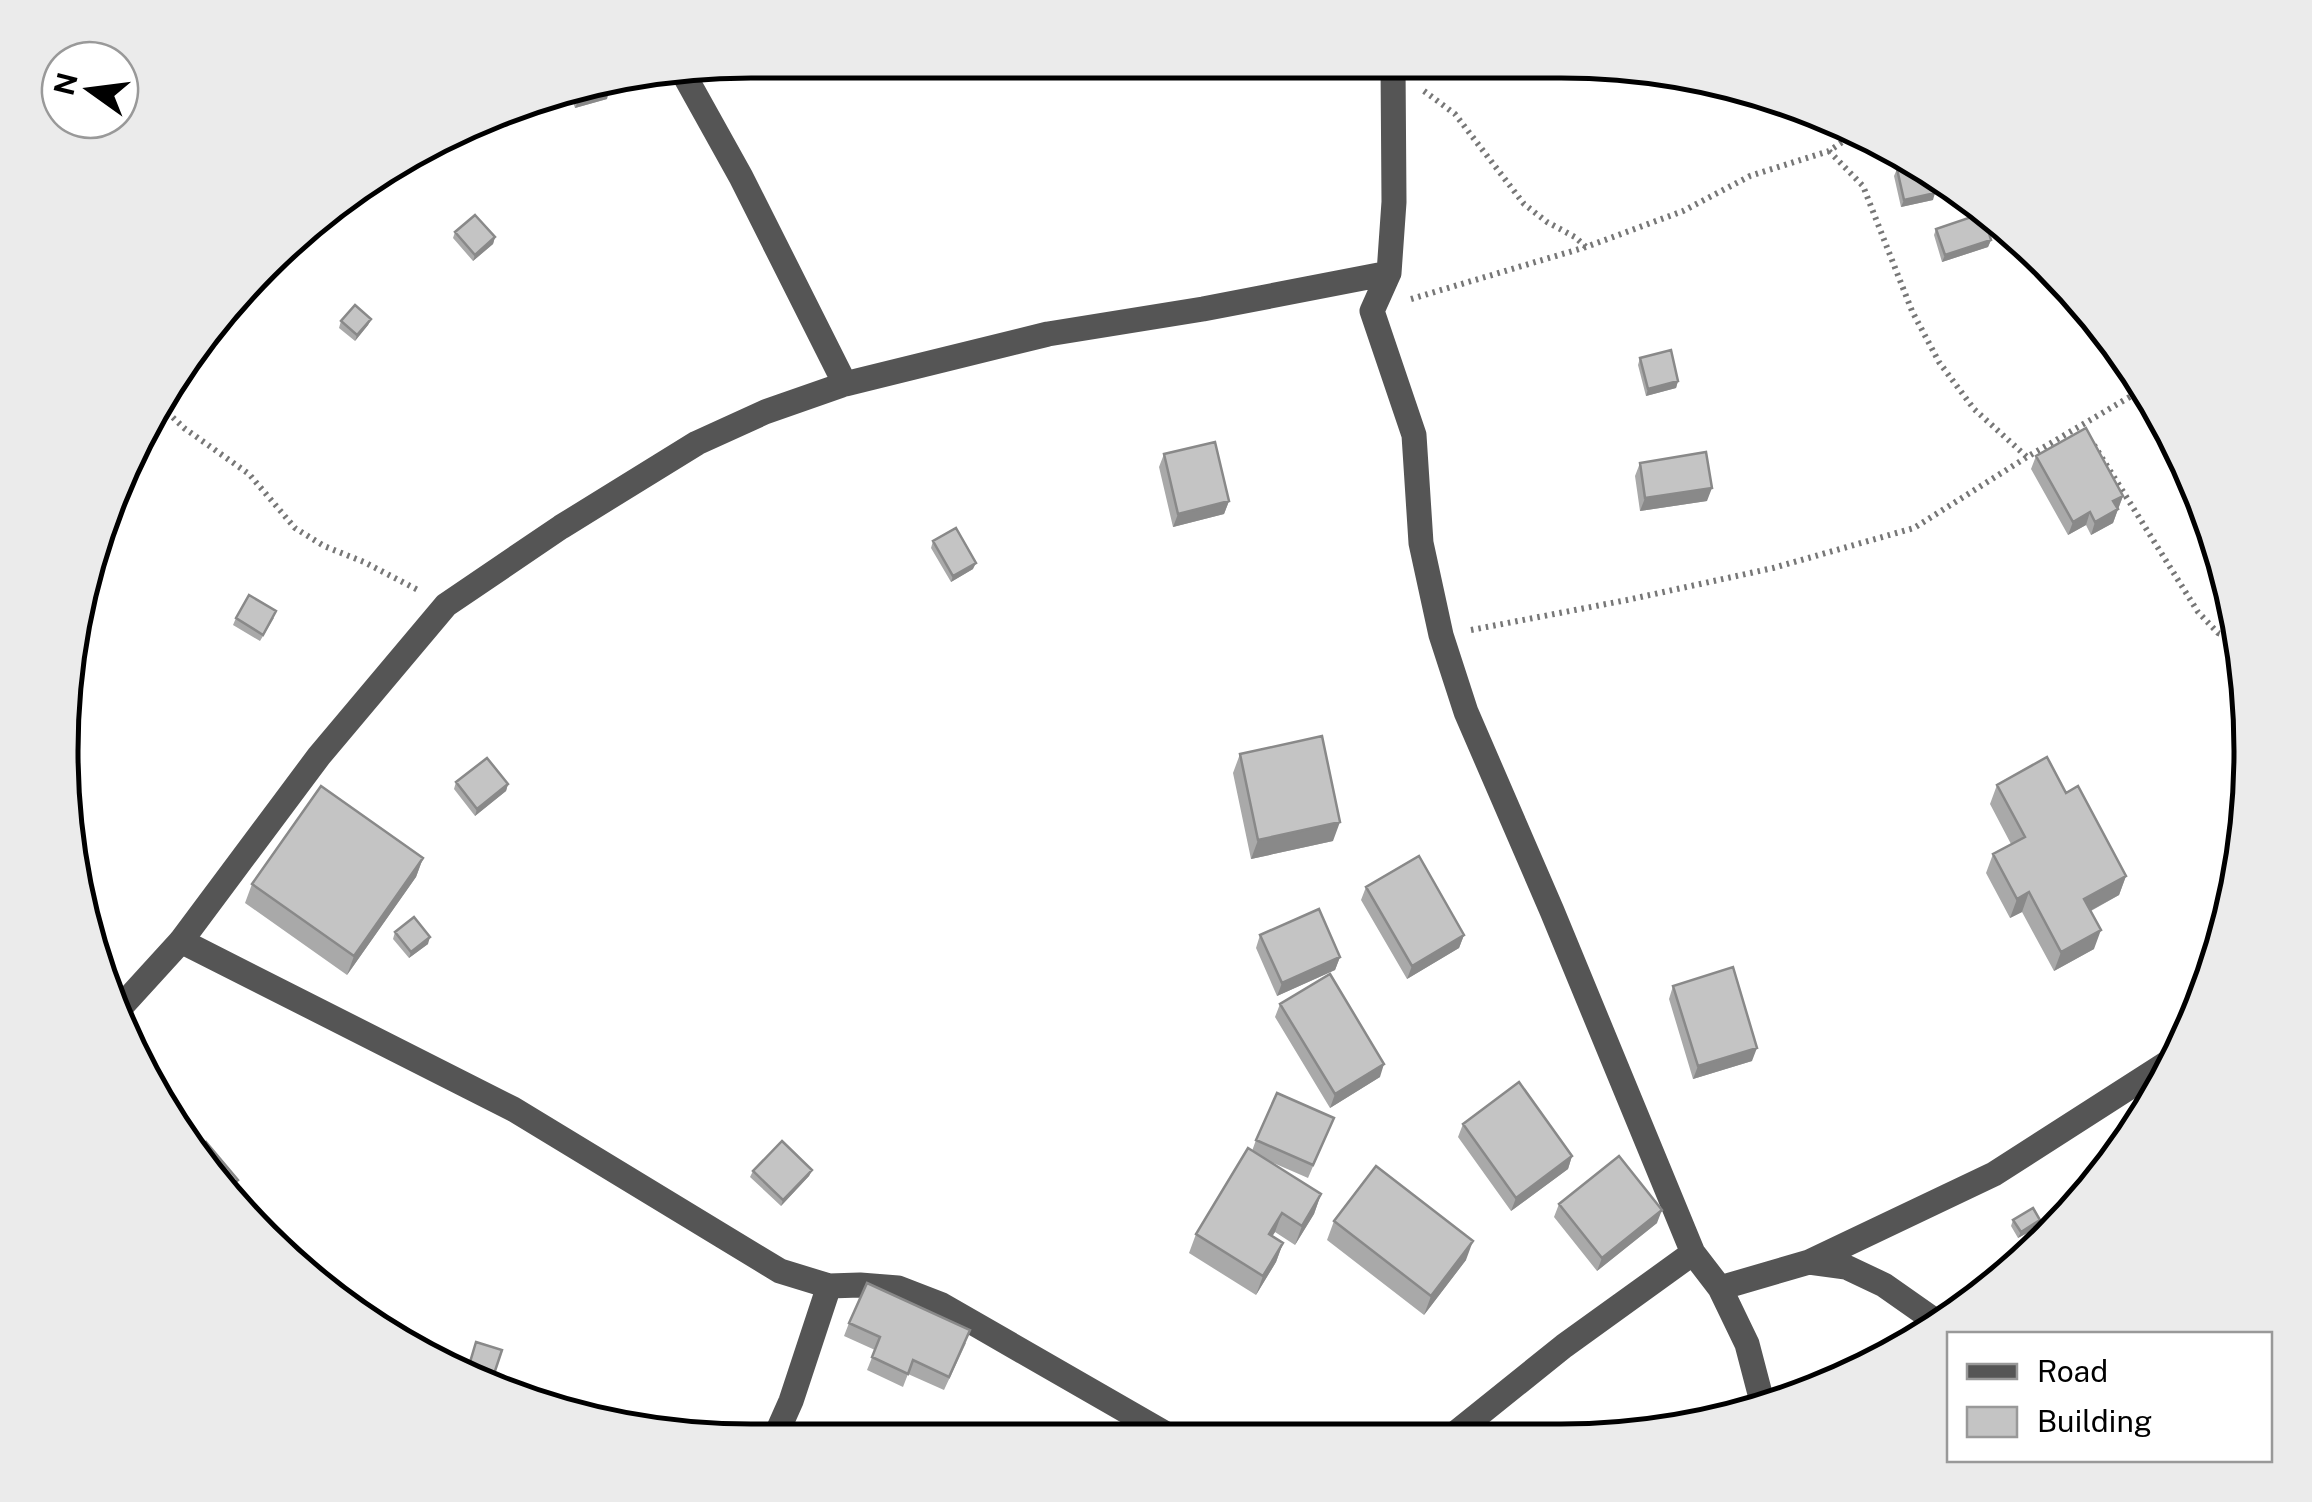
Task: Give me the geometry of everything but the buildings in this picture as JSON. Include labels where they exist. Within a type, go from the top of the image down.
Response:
[{"type":"street","points":[[1394,78],[1394,202],[1389,273],[1372,311],[1414,435],[1421,544],[1441,636],[1466,712],[1693,1254],[1720,1288],[1746,1344],[1760,1394]]},
{"type":"street","points":[[687,81],[741,177],[844,384]]},
{"type":"street","points":[[126,1002],[181,941],[319,756],[446,604],[697,443],[765,412],[844,384],[1048,334],[1389,273]]},
{"type":"street","points":[[181,941],[513,1109],[780,1270],[829,1286],[898,1288],[942,1306],[1149,1424]]},
{"type":"street","points":[[1720,1288],[1809,1262],[1994,1174],[2152,1072]]},
{"type":"street","points":[[1467,1424],[1564,1346],[1693,1254]]},
{"type":"street","points":[[1809,1262],[1846,1267],[1884,1285],[1928,1315]]},
{"type":"street","points":[[781,1424],[829,1286]]},
{"type":"path","points":[[1407,78],[1455,114],[1524,204],[1586,248]]},
{"type":"path","points":[[1372,311],[1586,248],[1684,211],[1750,176],[1829,151],[1845,140]]},
{"type":"path","points":[[1829,151],[1863,186],[1912,310],[1939,362],[1974,409],[2026,457]]},
{"type":"path","points":[[1441,636],[1773,568],[1914,528],[2132,395]]},
{"type":"path","points":[[168,413],[249,474],[295,528],[324,546],[446,604]]},
{"type":"path","points":[[2092,441],[2198,612],[2225,635]]}]
